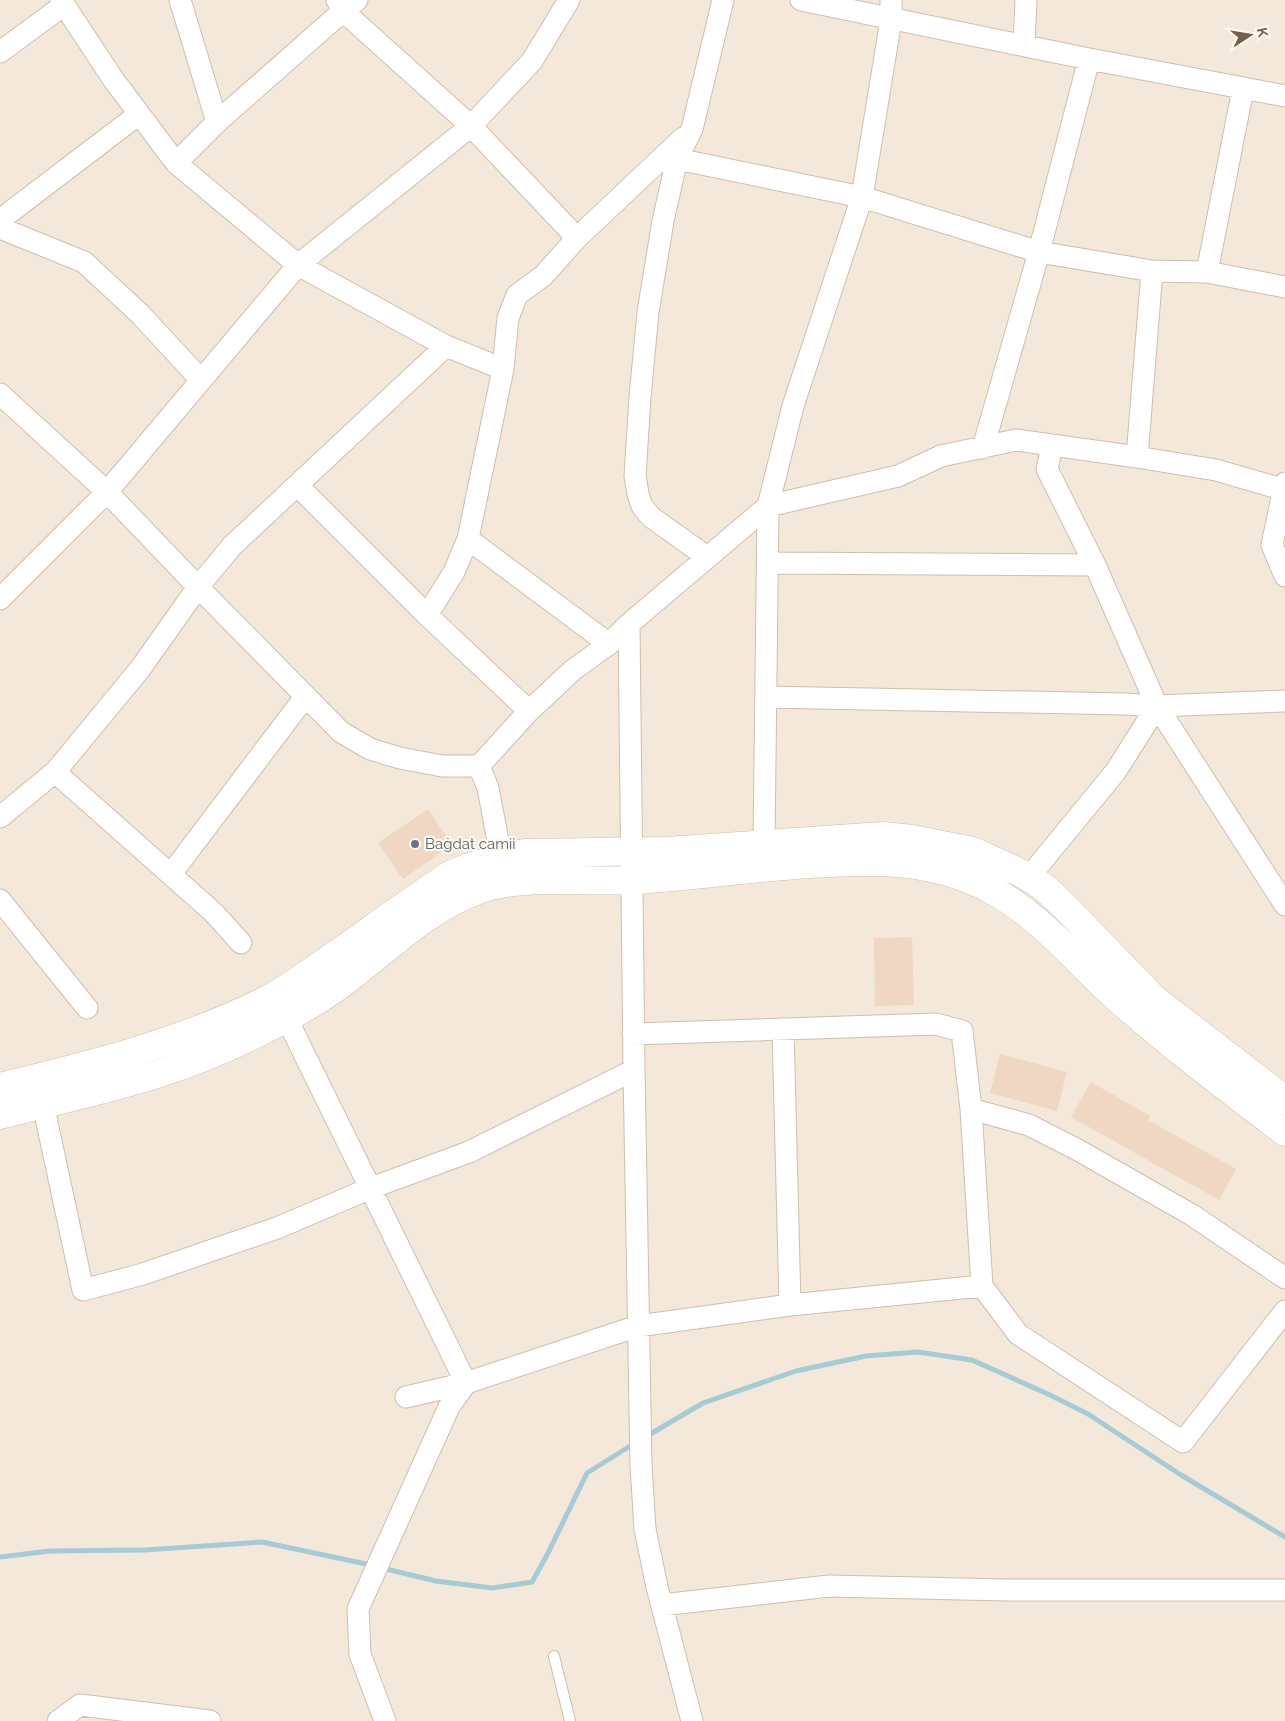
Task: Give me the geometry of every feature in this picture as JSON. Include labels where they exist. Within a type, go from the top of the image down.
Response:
[{"type":"main road","points":[[0,1088],[117,1058],[178,1038],[232,1017],[274,996],[307,975],[450,875],[469,866],[501,857],[525,853],[667,851],[883,836],[912,839],[973,851],[1029,877],[1046,889],[1063,905],[1154,999],[1285,1100]]},
{"type":"main road","points":[[0,1116],[162,1072],[238,1042],[313,1003],[440,909],[483,889],[504,884],[632,880],[766,867],[874,861],[937,868],[967,878],[994,891],[1030,915],[1046,929],[1106,988],[1154,1031],[1285,1132]]},
{"type":"street","points":[[180,0],[217,122]]},
{"type":"street","points":[[1,595],[107,492],[298,265],[471,126],[532,61],[569,0]]},
{"type":"street","points":[[707,557],[651,517],[642,506],[635,476],[648,312],[663,221],[677,159],[692,129],[722,0]]},
{"type":"street","points":[[801,0],[891,10],[1024,46],[1285,96]]},
{"type":"street","points":[[1024,46],[1026,0]]},
{"type":"street","points":[[0,52],[63,2],[113,79],[176,163],[298,265],[446,346],[503,369]]},
{"type":"street","points":[[176,163],[217,122],[346,4],[471,126],[576,238]]},
{"type":"street","points":[[764,843],[768,506],[793,406],[862,197],[891,10]]},
{"type":"street","points":[[983,448],[1039,252],[1089,59]]},
{"type":"street","points":[[1207,272],[1243,89]]},
{"type":"street","points":[[0,220],[139,114]]},
{"type":"street","points":[[427,615],[454,572],[468,539],[503,369],[508,318],[517,295],[543,276],[576,238],[692,129]]},
{"type":"street","points":[[677,159],[862,197],[1039,252],[1152,271],[1207,272],[1285,286]]},
{"type":"street","points":[[0,228],[84,262],[140,314],[200,380]]},
{"type":"street","points":[[1137,457],[1152,271]]},
{"type":"street","points":[[2,813],[55,772],[140,669],[198,588],[232,546],[446,346]]},
{"type":"street","points":[[0,394],[107,492],[198,588],[341,732],[370,749],[400,758],[442,766],[479,766],[529,711],[573,670],[609,644],[628,624],[768,506],[898,476],[941,456],[1016,440],[1216,470],[1284,488],[1272,545],[1285,576]]},
{"type":"street","points":[[1052,446],[1047,469],[1095,565],[1158,706],[1285,905]]},
{"type":"street","points":[[298,486],[427,615],[529,711]]},
{"type":"street","points":[[468,539],[609,644]]},
{"type":"street","points":[[768,563],[1095,565]]},
{"type":"street","points":[[628,624],[641,1465],[645,1529],[662,1605],[692,1721]]},
{"type":"street","points":[[171,874],[305,697]]},
{"type":"street","points":[[767,697],[1158,706],[1285,701]]},
{"type":"street","points":[[1029,877],[1116,770],[1158,706]]},
{"type":"street","points":[[479,766],[488,788],[501,857]]},
{"type":"street","points":[[55,772],[214,913],[241,943]]},
{"type":"street","points":[[0,900],[88,1008]]},
{"type":"street","points":[[286,1017],[466,1383]]},
{"type":"street","points":[[634,1034],[936,1024],[962,1031],[971,1109],[982,1286],[1018,1334],[1183,1442],[1285,1311]]},
{"type":"street","points":[[783,1029],[790,1305]]},
{"type":"street","points":[[43,1104],[83,1290],[143,1274],[278,1228],[371,1188],[469,1152],[634,1070]]},
{"type":"street","points":[[971,1109],[1029,1125],[1070,1146],[1192,1215],[1285,1278]]},
{"type":"street","points":[[406,1397],[466,1383],[638,1326],[790,1305],[982,1286]]},
{"type":"street","points":[[385,1721],[360,1654],[358,1609],[449,1407],[466,1383]]},
{"type":"street","points":[[662,1605],[829,1586],[1006,1590],[1285,1590]]},
{"type":"street","points":[[58,1721],[80,1705],[210,1721]]},
{"type":"lane","points":[[554,1656],[570,1721]]},
{"type":"shaded area","points":[[0,0],[1285,0],[1285,1721],[0,1721]]},
{"type":"building","name":"Bağdat camii","points":[[428,809],[452,845],[403,879],[378,843]]},
{"type":"building","points":[[912,937],[914,1005],[875,1006],[874,938]]},
{"type":"building","points":[[1000,1054],[1067,1072],[1057,1111],[990,1093]]},
{"type":"building","points":[[1091,1082],[1150,1116],[1148,1120],[1236,1169],[1219,1200],[1071,1117]]},
{"type":"waterway","points":[[647,1436],[703,1403],[796,1371],[866,1356],[918,1352],[972,1360],[1088,1414],[1181,1475],[1285,1537]]},
{"type":"waterway","points":[[382,1568],[436,1581],[492,1588],[532,1582],[587,1473],[635,1443]]},
{"type":"waterway","points":[[0,1557],[50,1551],[145,1550],[262,1542],[371,1565]]},
{"type":"place","name":"Bağdat camii","points":[[415,844]]}]
